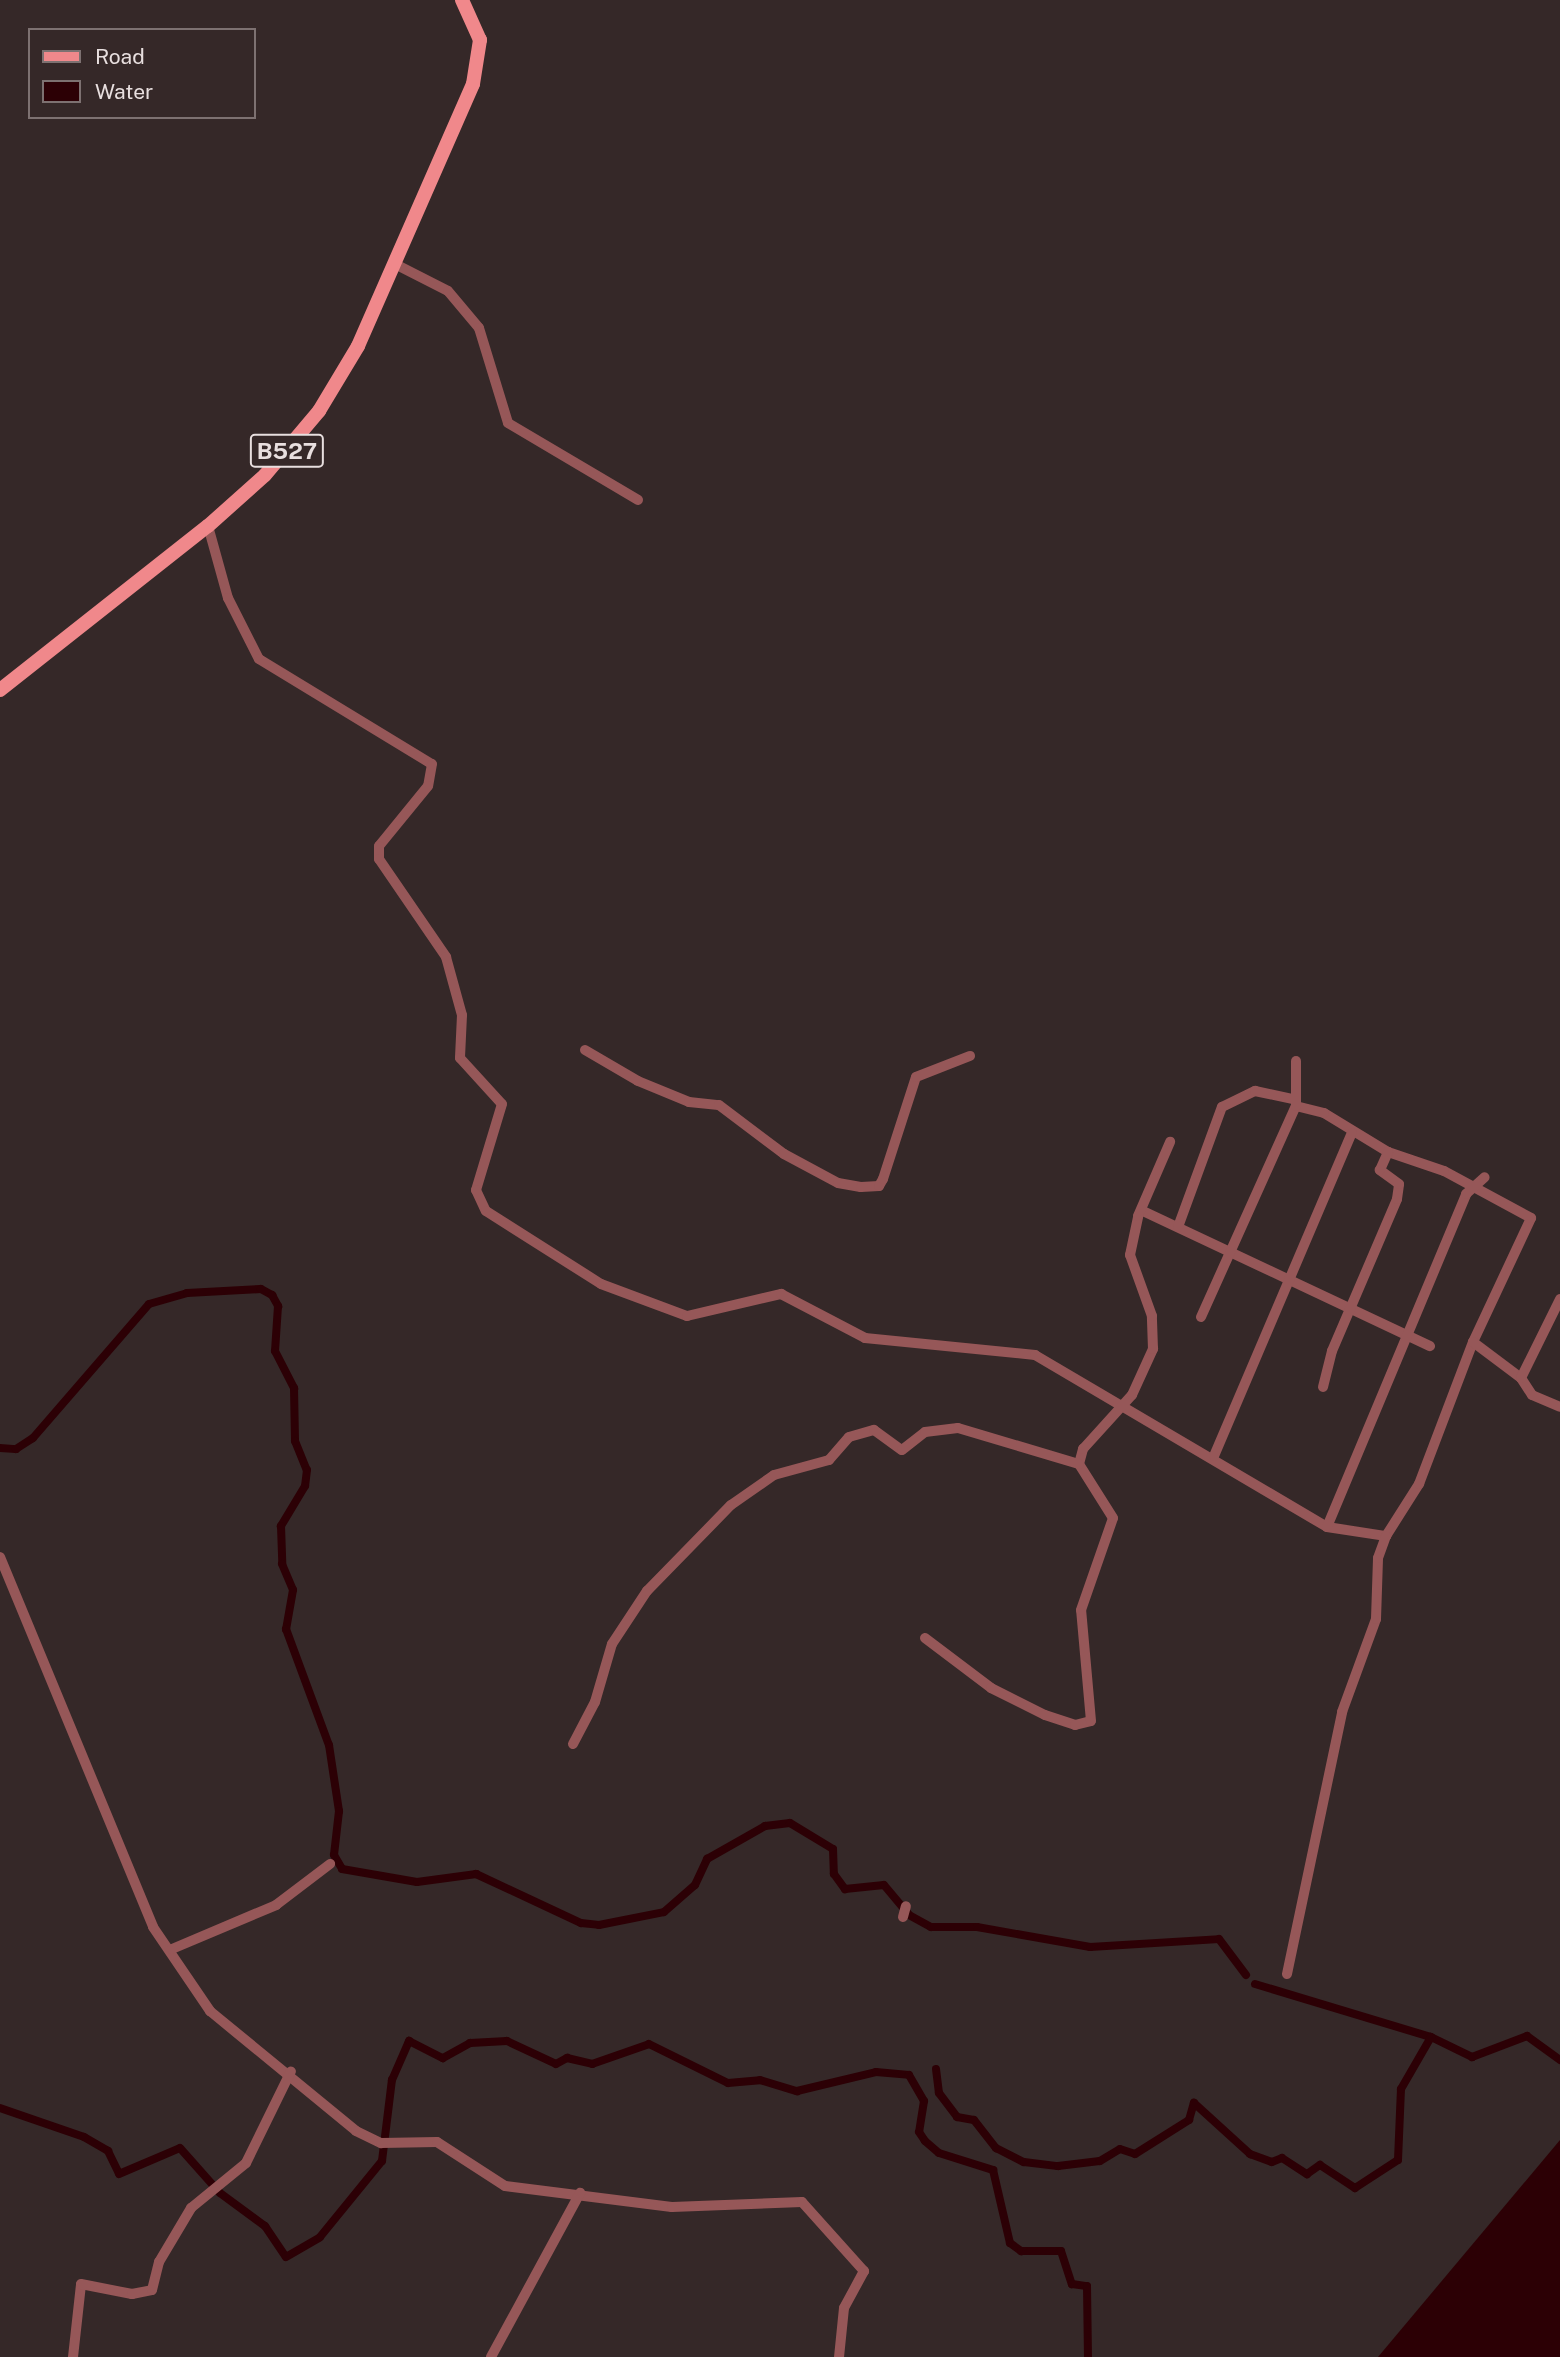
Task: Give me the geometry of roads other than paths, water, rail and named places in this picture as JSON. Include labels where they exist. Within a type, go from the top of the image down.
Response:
[{"type":"main road","name":"B527","points":[[0,690],[208,526],[265,475],[319,411],[395,264],[469,95],[480,40],[462,0]]},
{"type":"street","points":[[395,264],[448,291],[479,328],[509,423],[638,500]]},
{"type":"street","points":[[208,526],[228,598],[260,659],[432,764],[428,786],[380,846],[379,859],[446,957],[462,1015],[460,1058],[502,1104],[478,1169],[476,1190],[486,1211],[601,1284],[665,1312],[699,1316],[748,1298],[781,1294],[865,1338],[1035,1354],[1119,1406],[1214,1456],[1327,1527],[1385,1536]]},
{"type":"street","points":[[585,1050],[638,1081],[690,1102],[719,1105],[783,1154],[838,1183],[861,1187],[879,1186],[883,1179],[916,1077],[970,1056]]},
{"type":"street","points":[[1202,1317],[1295,1102],[1296,1061]]},
{"type":"street","points":[[1178,1227],[1222,1107],[1255,1091],[1324,1112],[1352,1133],[1388,1152],[1472,1186],[1531,1218],[1473,1342],[1419,1484],[1385,1536],[1378,1558],[1376,1619],[1342,1713],[1287,1975]]},
{"type":"street","points":[[1214,1456],[1352,1133]]},
{"type":"street","points":[[1079,1464],[1083,1449],[1119,1406],[1132,1395],[1153,1349],[1152,1315],[1130,1255],[1170,1142]]},
{"type":"street","points":[[1323,1387],[1332,1351],[1354,1308],[1400,1189],[1380,1170],[1388,1152]]},
{"type":"street","points":[[1327,1527],[1472,1186],[1485,1177]]},
{"type":"street","points":[[1145,1212],[1430,1346]]},
{"type":"street","points":[[1521,1378],[1560,1299]]},
{"type":"street","points":[[1473,1342],[1521,1378],[1532,1395],[1560,1407]]},
{"type":"street","points":[[573,1744],[595,1702],[612,1644],[647,1591],[731,1505],[774,1475],[829,1460],[849,1437],[874,1430],[902,1450],[925,1432],[958,1428],[1079,1464],[1113,1518],[1081,1610],[1091,1721],[1076,1725],[991,1688],[925,1638]]},
{"type":"street","points":[[0,1557],[153,1927],[172,1949],[210,2011],[242,2040],[291,2071],[346,2123],[381,2143],[437,2141],[523,2191],[580,2193],[694,2208],[802,2202],[864,2272],[844,2308],[839,2357]]},
{"type":"street","points":[[172,1949],[276,1905],[330,1864]]},
{"type":"street","points":[[73,2357],[81,2284],[146,2295],[191,2208],[208,2190],[246,2163],[291,2071]]},
{"type":"street","points":[[491,2357],[580,2193]]},
{"type":"water","points":[[1560,2140],[1560,2357],[1378,2357]]},
{"type":"waterway","points":[[0,1448],[16,1449],[33,1438],[149,1304],[187,1293],[261,1289],[272,1295],[278,1306],[275,1351],[294,1388],[295,1441],[307,1470],[305,1486],[281,1526],[282,1564],[293,1590],[286,1629],[329,1745],[339,1811],[334,1855],[342,1869],[417,1882],[476,1874],[581,1923],[599,1925],[664,1912],[695,1885],[707,1859],[765,1826],[790,1823],[833,1849],[834,1874],[845,1889],[884,1885],[909,1915],[931,1927],[977,1927],[1090,1947],[1219,1939],[1246,1975]]},
{"type":"waterway","points":[[1255,1984],[1431,2037],[1472,2057],[1527,2036],[1560,2060]]},
{"type":"waterway","points":[[936,2069],[939,2093],[957,2117],[974,2120],[996,2148],[1024,2162],[1058,2166],[1100,2161],[1120,2149],[1135,2154],[1189,2120],[1194,2103],[1250,2154],[1272,2162],[1282,2158],[1307,2174],[1320,2165],[1355,2188],[1398,2160],[1401,2089],[1431,2037]]},
{"type":"waterway","points":[[0,2108],[84,2137],[108,2151],[119,2174],[180,2148],[220,2193],[265,2226],[286,2257],[320,2237],[382,2161],[392,2080],[409,2041],[443,2058],[470,2043],[507,2041],[556,2064],[567,2058],[592,2064],[649,2044],[728,2083],[760,2080],[797,2091],[876,2072],[909,2075],[924,2101],[919,2132],[925,2141],[939,2153],[993,2170],[1010,2243],[1021,2251],[1061,2251],[1072,2284],[1087,2286],[1088,2357]]}]
